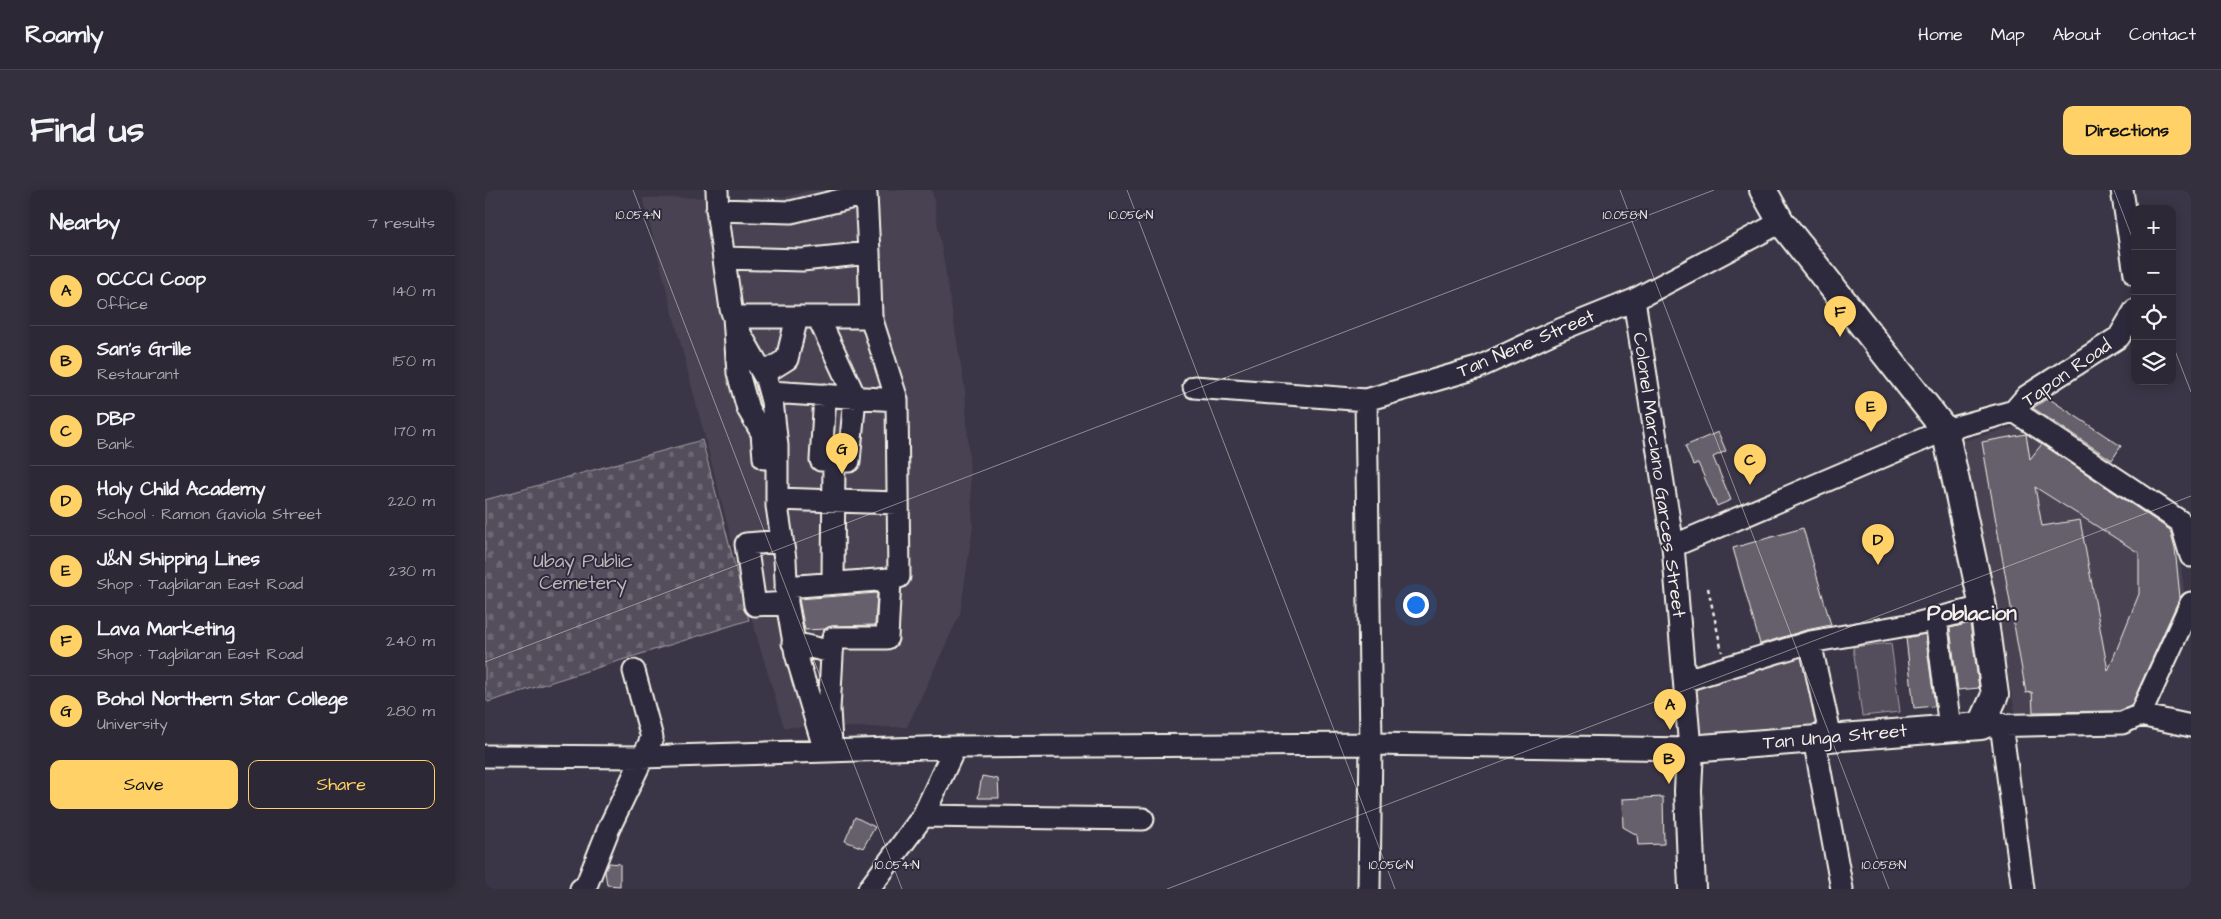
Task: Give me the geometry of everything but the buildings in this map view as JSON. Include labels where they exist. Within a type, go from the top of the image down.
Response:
[{"type":"main road","points":[[1763,190],[1781,222],[1945,430],[1983,607],[1995,695],[1991,725]]},
{"type":"main road","name":"Tan Unga Street","points":[[1690,749],[1991,725]]},
{"type":"main road","name":"Colonel Marciano Garces Street","points":[[1690,749],[1687,792],[1693,889]]},
{"type":"street","points":[[2122,190],[2131,250]]},
{"type":"street","points":[[782,541],[746,544],[755,605],[786,595],[833,583],[899,577],[897,400],[871,317],[865,194],[791,212],[717,200],[731,309],[739,332],[767,383],[777,465],[777,499],[782,541],[786,595],[793,643],[828,751]]},
{"type":"street","name":"Tan Nene Street","points":[[1194,387],[1367,400],[1477,368],[1552,333],[1634,300],[1781,222]]},
{"type":"street","points":[[724,258],[802,260],[869,253]]},
{"type":"street","name":"Colonel Marciano Garces Street","points":[[1634,300],[1673,546],[1686,680],[1690,749]]},
{"type":"street","points":[[734,317],[871,317]]},
{"type":"street","points":[[734,317],[738,373],[748,410],[762,433],[764,462],[777,465]]},
{"type":"street","points":[[767,383],[787,359],[808,317]]},
{"type":"street","points":[[808,317],[855,397],[849,461],[821,460],[825,395]]},
{"type":"street","name":"Tapon Road","points":[[2014,411],[2027,396],[2119,337],[2131,317]]},
{"type":"street","points":[[767,383],[825,395],[897,400]]},
{"type":"street","points":[[1367,400],[1371,744],[1369,889]]},
{"type":"street","points":[[1673,546],[1945,430],[2014,411],[2181,522],[2190,550]]},
{"type":"street","points":[[833,583],[832,501],[835,460]]},
{"type":"street","points":[[777,499],[897,503]]},
{"type":"street","points":[[828,751],[833,638],[887,638],[890,579]]},
{"type":"street","points":[[2140,715],[2191,603]]},
{"type":"street","points":[[1686,680],[1810,642],[1983,607]]},
{"type":"street","points":[[1936,618],[1950,728]]},
{"type":"street","points":[[1810,642],[1842,889]]},
{"type":"street","points":[[793,643],[832,652]]},
{"type":"street","points":[[581,889],[586,886],[642,756],[652,738],[634,671]]},
{"type":"street","points":[[2023,889],[1991,725],[2122,723],[2140,715],[2191,726]]},
{"type":"street","points":[[485,756],[642,756],[955,747],[1371,744],[1690,749]]},
{"type":"street","points":[[869,889],[923,816],[955,747]]},
{"type":"street","points":[[923,816],[1143,819]]},
{"type":"path","points":[[1708,588],[1725,669]]},
{"type":"shaded area","points":[[812,190],[932,190],[965,390],[973,526],[960,614],[907,727],[784,727],[754,627],[643,198],[786,197]]},
{"type":"shaded area","points":[[2025,424],[2177,531],[2185,600],[2135,710],[2119,716],[2016,718],[1963,441]]},
{"type":"green space","name":"Ubay Public Cemetery","points":[[702,440],[749,620],[488,702],[485,697],[485,500]]},
{"type":"green space","points":[[1891,643],[1900,712],[1862,716],[1853,647]]},
{"type":"green space","points":[[1800,651],[1816,725],[1698,734],[1695,686]]},
{"type":"place","name":"Lava Marketing","points":[[1840,337]]},
{"type":"place","name":"J&N Shipping Lines","points":[[1871,432]]},
{"type":"place","name":"Bohol Northern Star College","points":[[842,474]]},
{"type":"place","name":"DBP","points":[[1750,485]]},
{"type":"place","name":"Holy Child Academy","points":[[1878,565]]},
{"type":"place","name":"OCCCI Coop","points":[[1670,730]]},
{"type":"place","name":"San's Grille","points":[[1669,784]]},
{"type":"district","name":"Poblacion","points":[[1972,613]]}]
